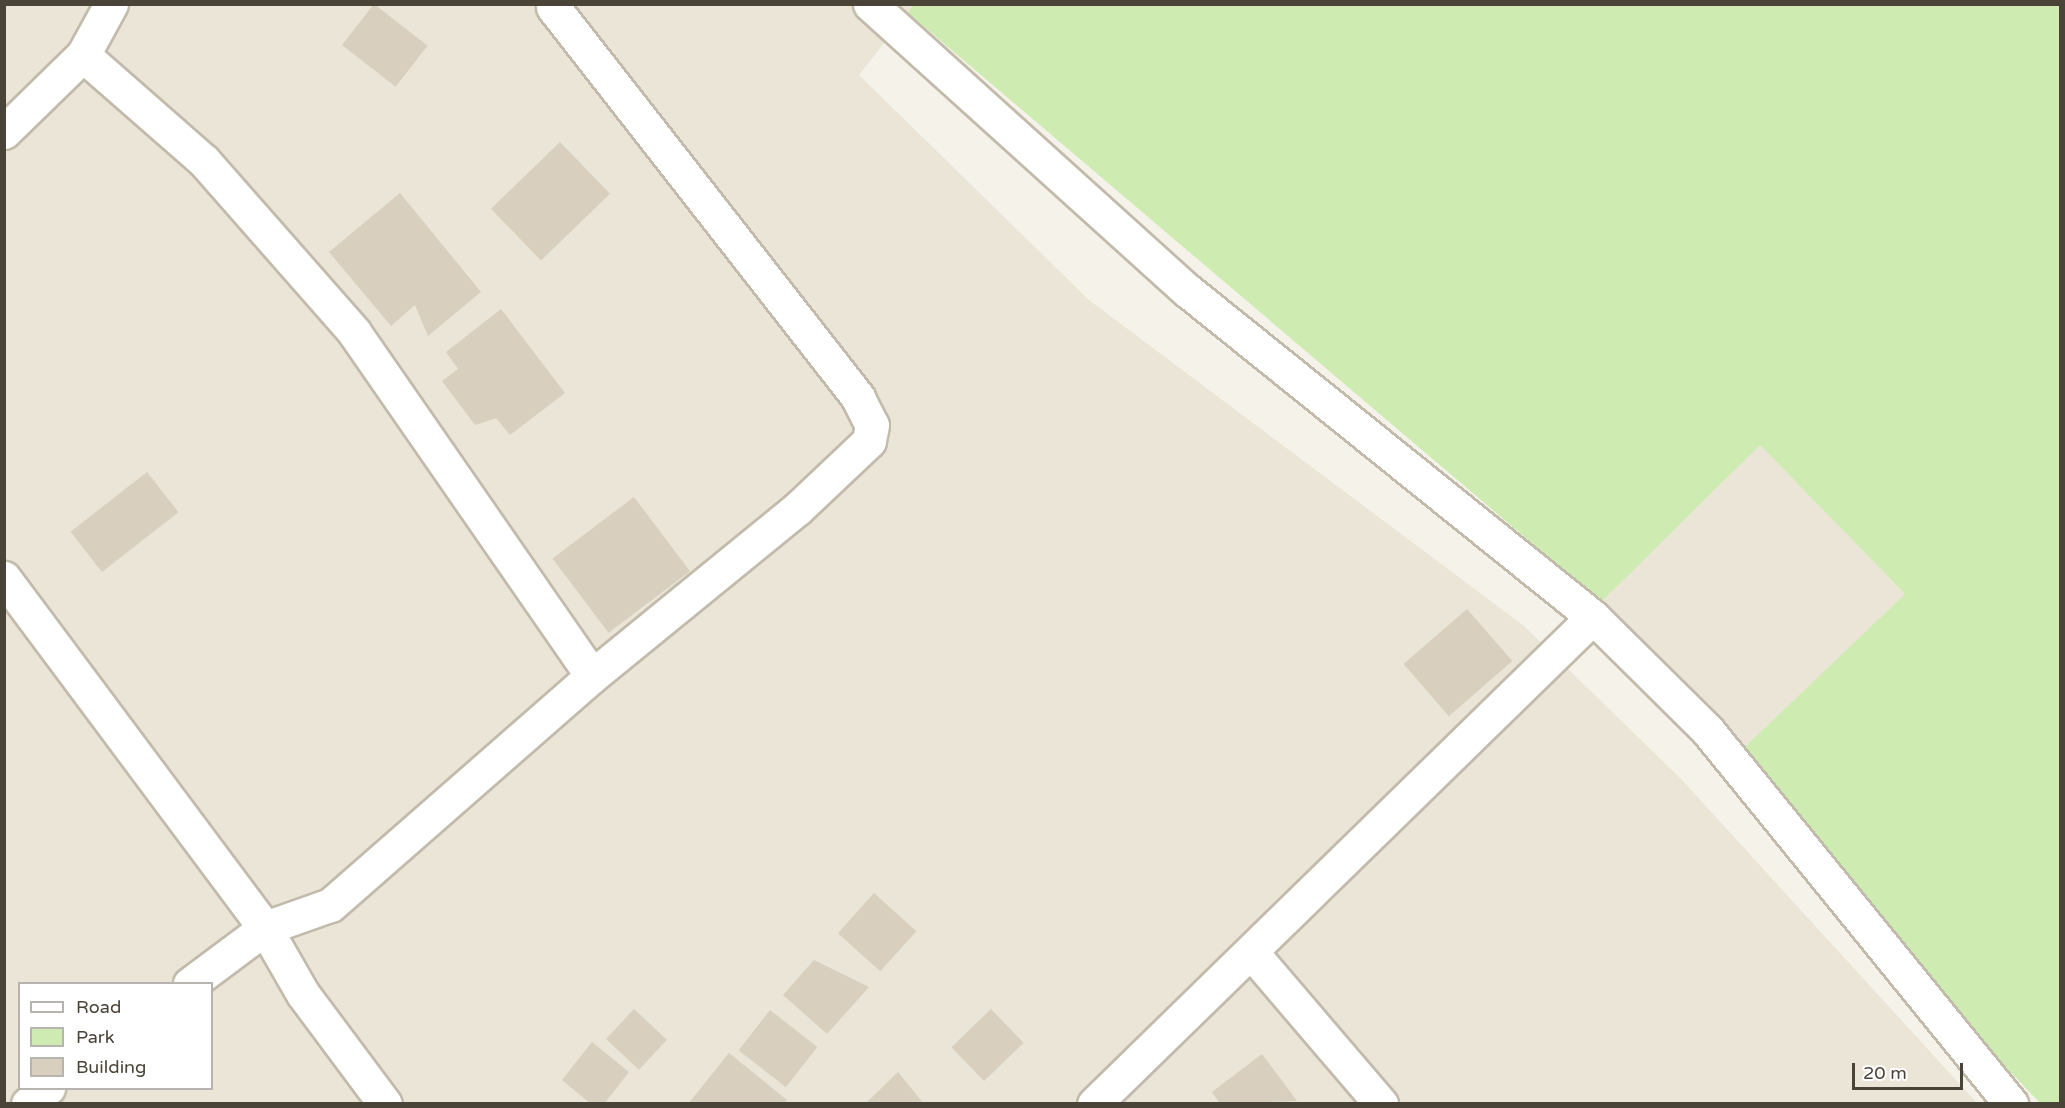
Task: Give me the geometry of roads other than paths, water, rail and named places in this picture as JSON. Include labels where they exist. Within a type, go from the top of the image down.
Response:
[{"type":"street","points":[[4,132],[83,55],[111,4]]},
{"type":"street","points":[[870,4],[1188,291],[1593,617],[1708,731],[2011,1104]]},
{"type":"street","points":[[193,982],[265,928],[330,905],[592,676],[798,509],[869,441],[872,425],[858,398],[553,7]]},
{"type":"street","points":[[83,55],[204,161],[354,332],[592,676]]},
{"type":"street","points":[[4,578],[265,928],[303,994],[386,1104]]},
{"type":"street","points":[[1094,1104],[1593,617]]},
{"type":"street","points":[[1252,952],[1381,1104]]},
{"type":"street","points":[[28,1104],[47,1090]]}]
